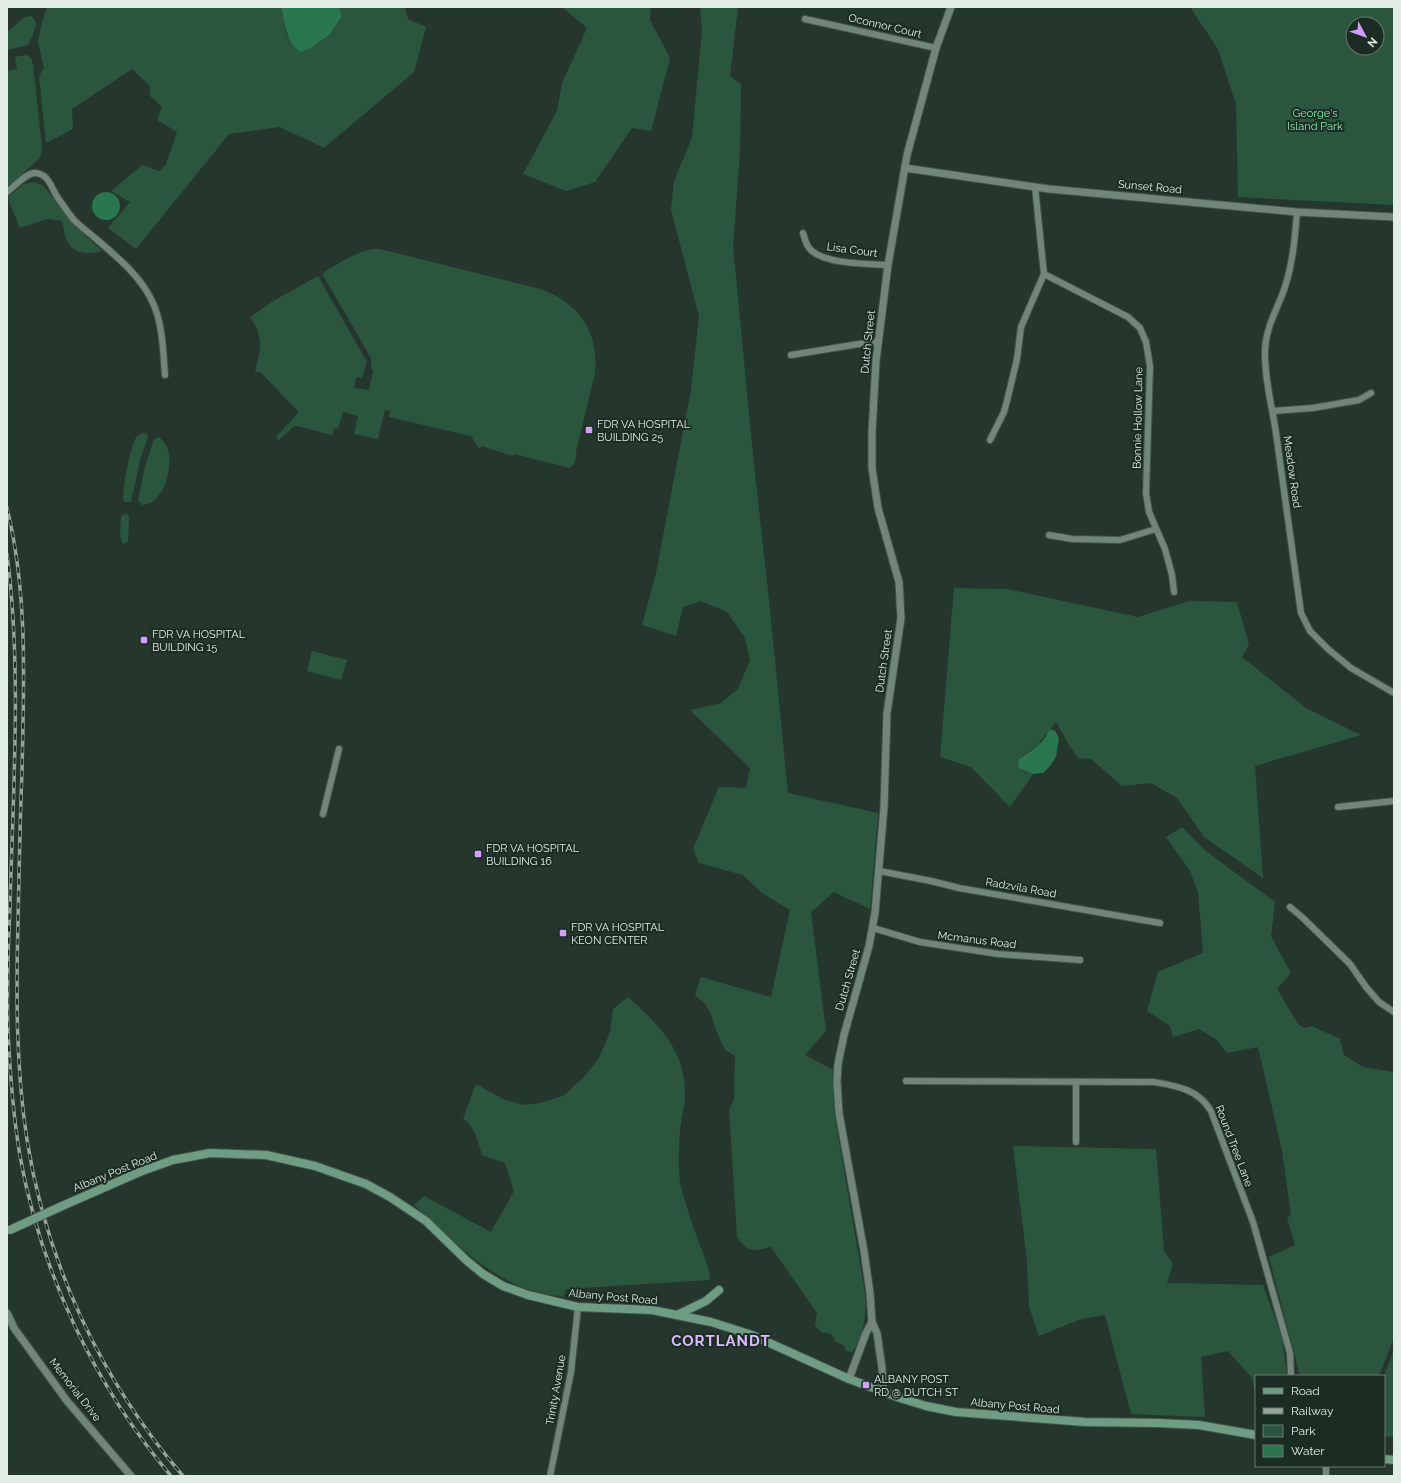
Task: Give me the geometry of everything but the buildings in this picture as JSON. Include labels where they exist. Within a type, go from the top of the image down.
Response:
[{"type":"main road","name":"Albany Post Road","points":[[9,1231],[142,1171],[173,1160],[210,1153],[266,1155],[314,1166],[366,1184],[390,1197],[426,1221],[466,1260],[483,1274],[503,1286],[528,1296],[578,1307],[652,1310],[711,1322],[752,1335],[849,1379],[883,1392],[926,1406],[956,1412],[1078,1422],[1199,1425],[1255,1435]]},
{"type":"main road","points":[[677,1315],[706,1301],[719,1290]]},
{"type":"street","name":"Dutch Street","points":[[883,1392],[877,1333],[872,1322],[870,1293],[864,1251],[839,1113],[837,1082],[838,1064],[844,1035],[873,928],[879,871],[888,713],[899,634],[901,602],[897,574],[878,508],[872,468],[872,432],[878,342],[888,266],[905,168],[936,48],[951,7]]},
{"type":"street","name":"Oconnor Court","points":[[805,19],[936,48]]},
{"type":"street","name":"Sunset Road","points":[[905,168],[1035,187],[1297,212],[1394,217]]},
{"type":"street","points":[[7,192],[28,175],[33,173],[42,175],[49,181],[57,197],[75,220],[117,256],[144,287],[154,305],[160,329],[165,375]]},
{"type":"street","points":[[990,440],[1004,412],[1017,359],[1021,327],[1044,274],[1035,187]]},
{"type":"street","name":"Meadow Road","points":[[1297,212],[1294,253],[1289,274],[1266,336],[1266,372],[1273,411],[1301,613],[1310,631],[1328,649],[1351,668],[1394,693]]},
{"type":"street","name":"Lisa Court","points":[[803,233],[810,250],[815,254],[829,260],[888,266]]},
{"type":"street","name":"Bonnie Hollow Lane","points":[[1044,274],[1128,317],[1140,328],[1146,342],[1150,366],[1146,493],[1149,512],[1165,549],[1172,575],[1174,592]]},
{"type":"street","points":[[791,354],[878,342]]},
{"type":"street","points":[[1273,411],[1313,408],[1359,400],[1371,393]]},
{"type":"street","points":[[1049,535],[1072,538],[1120,540],[1156,529]]},
{"type":"street","points":[[323,814],[339,749]]},
{"type":"street","points":[[1338,806],[1394,801]]},
{"type":"street","name":"Radzvila Road","points":[[879,871],[959,888],[1160,923]]},
{"type":"street","points":[[1290,907],[1350,964],[1366,987],[1379,1002],[1394,1012]]},
{"type":"street","name":"Mcmanus Road","points":[[873,928],[920,942],[998,954],[1080,960]]},
{"type":"street","name":"Round Tree Lane","points":[[906,1081],[1160,1083],[1178,1086],[1198,1096],[1206,1102],[1216,1123],[1253,1222],[1290,1353],[1290,1375]]},
{"type":"street","points":[[1076,1082],[1076,1142]]},
{"type":"street","name":"Trinity Avenue","points":[[550,1476],[571,1372],[578,1307]]},
{"type":"street","name":"Memorial Drive","points":[[7,1313],[14,1328],[67,1401],[131,1476]]},
{"type":"street","points":[[849,1379],[872,1322]]},
{"type":"green space","points":[[47,7],[281,7],[287,36],[342,16],[339,7],[405,7],[408,19],[426,27],[414,72],[324,148],[280,127],[229,134],[136,249],[108,228],[130,202],[111,191],[142,165],[159,171],[166,165],[177,132],[157,120],[162,107],[150,96],[150,86],[132,69],[72,109],[73,129],[46,143],[39,76],[44,68],[38,42]]},
{"type":"green space","points":[[562,7],[651,7],[650,20],[670,58],[651,131],[632,128],[595,182],[566,191],[523,174],[557,111],[562,83],[587,28]]},
{"type":"green space","points":[[700,7],[738,7],[730,76],[741,84],[740,153],[733,246],[788,793],[878,813],[870,909],[834,892],[811,912],[826,1031],[805,1055],[833,1070],[834,1112],[866,1299],[861,1334],[852,1352],[846,1351],[844,1345],[836,1342],[831,1334],[821,1332],[815,1325],[817,1313],[771,1247],[760,1250],[752,1250],[745,1246],[737,1237],[729,1109],[734,1100],[735,1056],[725,1050],[711,1014],[705,1004],[695,995],[701,977],[771,997],[790,910],[762,893],[743,875],[699,863],[693,849],[719,787],[746,788],[750,768],[690,710],[721,703],[738,689],[750,660],[745,638],[727,612],[701,601],[683,607],[676,636],[642,625],[656,573],[691,390],[699,316],[671,210],[674,181],[692,138],[702,31]]},
{"type":"green space","name":"George's Island Park","points":[[1190,7],[1394,7],[1394,205],[1238,197],[1236,104],[1218,49]]},
{"type":"green space","points":[[31,16],[34,19],[36,26],[28,45],[7,50],[7,32],[25,17]]},
{"type":"green space","points":[[26,55],[31,58],[33,64],[42,148],[40,158],[7,187],[7,71],[17,69],[15,57]]},
{"type":"green space","points":[[33,182],[43,185],[75,226],[102,251],[87,253],[78,251],[70,246],[66,239],[62,221],[47,219],[20,228],[8,197],[24,184]]},
{"type":"green space","points":[[373,249],[380,249],[540,289],[566,302],[576,311],[584,320],[594,344],[595,373],[576,452],[576,459],[570,468],[514,454],[513,456],[482,446],[479,449],[471,436],[389,417],[390,411],[385,410],[378,439],[354,434],[358,416],[343,412],[338,429],[334,428],[332,435],[297,426],[293,427],[279,440],[276,437],[299,412],[261,373],[255,371],[259,356],[260,343],[258,331],[250,317],[275,300],[318,276],[367,362],[362,378],[356,377],[354,388],[369,390],[373,371],[371,368],[371,358],[323,273],[353,255]]},
{"type":"green space","points":[[143,433],[147,434],[148,437],[140,460],[131,502],[124,502],[123,497],[125,479],[129,458],[137,436]]},
{"type":"green space","points":[[159,437],[167,447],[169,454],[166,482],[157,498],[150,503],[142,505],[138,501],[144,470],[154,439]]},
{"type":"green space","points":[[125,514],[128,515],[129,518],[128,542],[124,544],[122,543],[120,536],[121,516]]},
{"type":"green space","points":[[954,588],[1007,589],[1138,617],[1189,601],[1237,602],[1249,644],[1242,657],[1306,708],[1361,735],[1255,766],[1263,878],[1204,837],[1177,798],[1151,783],[1122,786],[1091,759],[1078,758],[1056,722],[1036,747],[1022,756],[1019,768],[1033,774],[1010,807],[971,767],[940,757]]},
{"type":"green space","points":[[312,651],[347,660],[341,680],[307,671]]},
{"type":"green space","points":[[1182,827],[1207,852],[1275,902],[1271,936],[1291,973],[1277,989],[1298,1024],[1304,1028],[1312,1026],[1340,1039],[1344,1055],[1363,1067],[1394,1072],[1394,1338],[1379,1375],[1300,1375],[1269,1257],[1295,1245],[1287,1218],[1291,1214],[1282,1151],[1258,1047],[1227,1053],[1217,1040],[1199,1029],[1173,1037],[1170,1026],[1147,1011],[1158,972],[1203,953],[1198,892],[1190,871],[1166,837]]},
{"type":"green space","points":[[628,997],[661,1030],[677,1054],[682,1068],[685,1099],[680,1129],[680,1183],[690,1218],[708,1267],[710,1274],[709,1280],[566,1289],[564,1297],[537,1292],[515,1284],[484,1266],[455,1243],[414,1205],[424,1196],[491,1232],[514,1191],[505,1163],[482,1155],[473,1130],[463,1119],[476,1084],[503,1099],[523,1105],[540,1103],[563,1096],[583,1078],[599,1058],[610,1032],[613,1009]]},
{"type":"green space","points":[[1013,1146],[1156,1149],[1164,1251],[1173,1264],[1167,1283],[1263,1285],[1282,1337],[1287,1375],[1255,1375],[1255,1392],[1252,1378],[1228,1351],[1201,1357],[1205,1417],[1131,1414],[1105,1315],[1081,1319],[1039,1336],[1029,1307],[1027,1261]]},
{"type":"green space","points":[[1394,1349],[1394,1437],[1385,1436],[1384,1375]]},
{"type":"water","points":[[281,7],[339,7],[342,16],[329,35],[311,48],[300,52],[295,48],[289,37]]},
{"type":"water","points":[[106,192],[116,196],[120,206],[116,216],[106,220],[96,216],[92,206],[96,196]]},
{"type":"water","points":[[1050,729],[1055,731],[1059,738],[1056,757],[1050,766],[1043,773],[1033,774],[1019,768],[1018,761],[1040,743]]},
{"type":"railway","points":[[7,508],[14,540],[22,606],[24,672],[17,1004],[19,1059],[23,1113],[27,1140],[36,1186],[48,1232],[82,1319],[103,1360],[127,1401],[183,1476]]},
{"type":"railway","points":[[7,554],[12,598],[15,686],[8,969],[8,1031],[12,1094],[20,1156],[29,1200],[42,1243],[57,1285],[75,1326],[95,1366],[118,1404],[171,1476]]},
{"type":"place","name":"FDR VA HOSPITAL BUILDING 25","points":[[589,430]]},
{"type":"place","name":"FDR VA HOSPITAL BUILDING 15","points":[[144,640]]},
{"type":"place","name":"FDR VA HOSPITAL BUILDING 16","points":[[478,854]]},
{"type":"place","name":"FDR VA HOSPITAL KEON CENTER","points":[[563,933]]},
{"type":"place","name":"ALBANY POST RD @ DUTCH ST","points":[[866,1385]]},
{"type":"district","name":"CORTLANDT","points":[[721,1341]]}]
